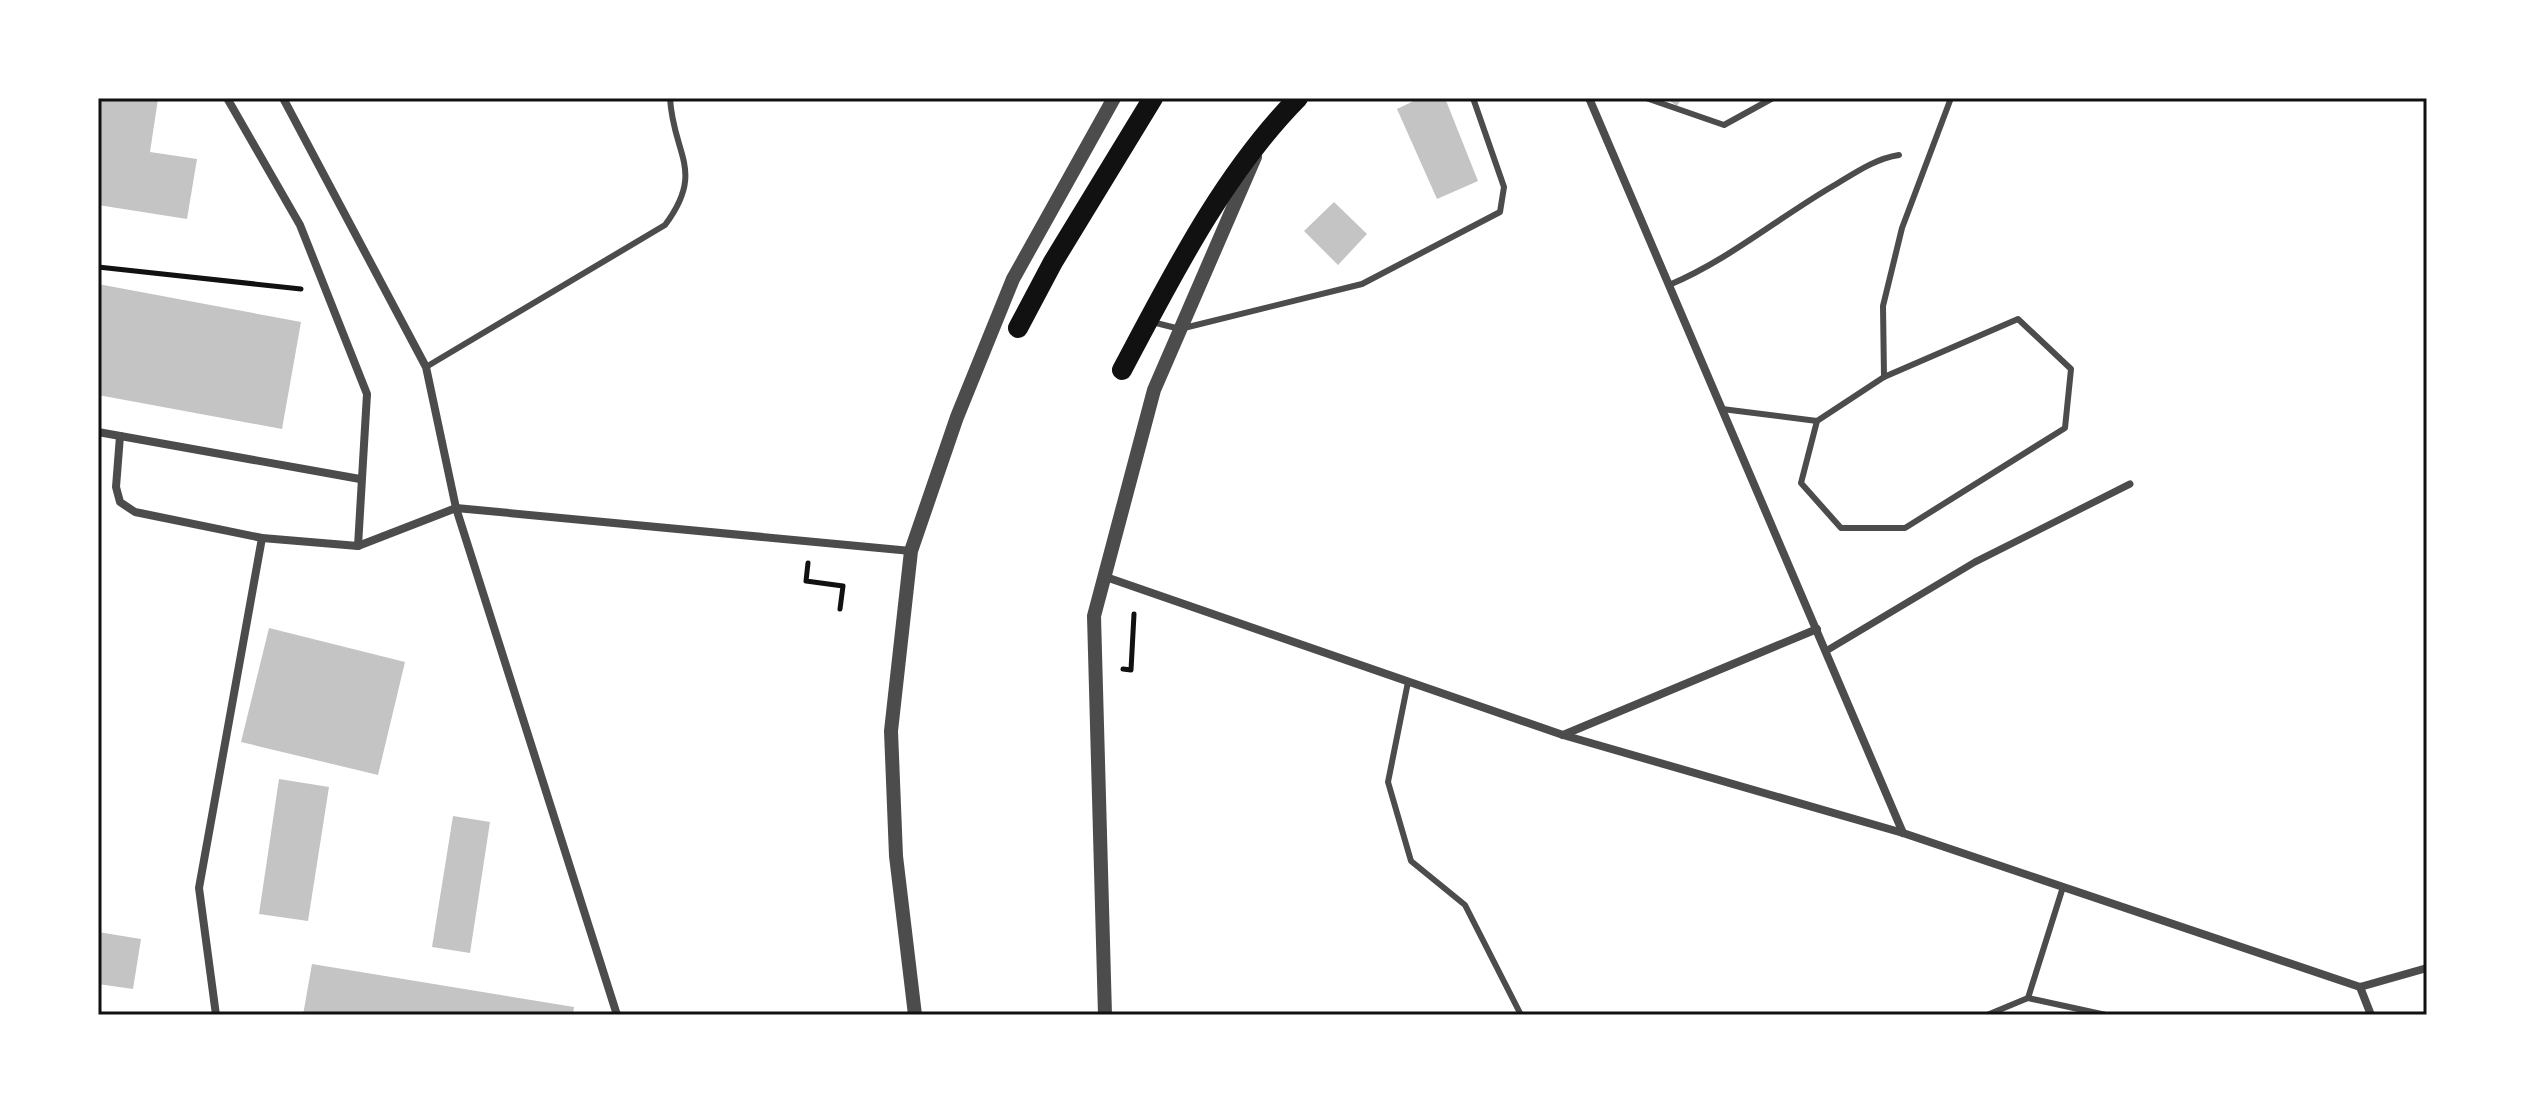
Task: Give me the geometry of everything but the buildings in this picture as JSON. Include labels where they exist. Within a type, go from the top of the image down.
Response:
[{"type":"main road","points":[[1018,328],[1053,262],[1153,98]]},
{"type":"main road","points":[[1122,370],[1200,229],[1264,136],[1298,98]]},
{"type":"street","points":[[227,98],[300,225],[367,394],[358,546]]},
{"type":"street","points":[[283,98],[426,367],[456,508],[617,1015]]},
{"type":"street","points":[[915,1015],[896,856],[891,731],[911,551],[957,417],[1013,279],[1114,98]]},
{"type":"street","points":[[1589,98],[1903,833]]},
{"type":"street","points":[[1105,1015],[1092,648],[1094,616],[1154,390],[1264,136]]},
{"type":"street","points":[[98,432],[360,479]]},
{"type":"street","points":[[120,436],[116,487],[120,502],[135,512],[262,538],[358,546],[456,508],[911,551]]},
{"type":"street","points":[[1826,651],[1975,562],[2130,484]]},
{"type":"street","points":[[216,1015],[199,888],[262,538]]},
{"type":"street","points":[[1103,576],[1563,735],[1903,833],[2360,987],[2427,968]]},
{"type":"street","points":[[1563,735],[1817,629]]},
{"type":"street","points":[[2360,987],[2371,1015]]},
{"type":"lane","points":[[426,367],[665,225],[682,203],[688,175],[670,98]]},
{"type":"lane","points":[[1148,321],[1180,329],[1362,284],[1500,212],[1504,187],[1473,98]]},
{"type":"lane","points":[[1646,98],[1724,125],[1773,98]]},
{"type":"lane","points":[[1884,377],[1883,306],[1902,228],[1951,98]]},
{"type":"lane","points":[[1669,285],[1696,274],[1785,214],[1879,158],[1899,155]]},
{"type":"lane","points":[[1722,409],[1817,421],[1884,377],[2018,319],[2071,369],[2065,428],[1905,528],[1841,528],[1801,483],[1817,421]]},
{"type":"lane","points":[[1408,682],[1388,782],[1411,861],[1465,905],[1521,1015]]},
{"type":"lane","points":[[2028,998],[2063,887]]},
{"type":"lane","points":[[1987,1015],[2028,998],[2106,1015]]},
{"type":"path","points":[[98,267],[326,291]]},
{"type":"path","points":[[808,562],[806,581],[843,586],[840,609]]},
{"type":"path","points":[[1124,644],[1122,669],[1131,670],[1134,614]]}]
